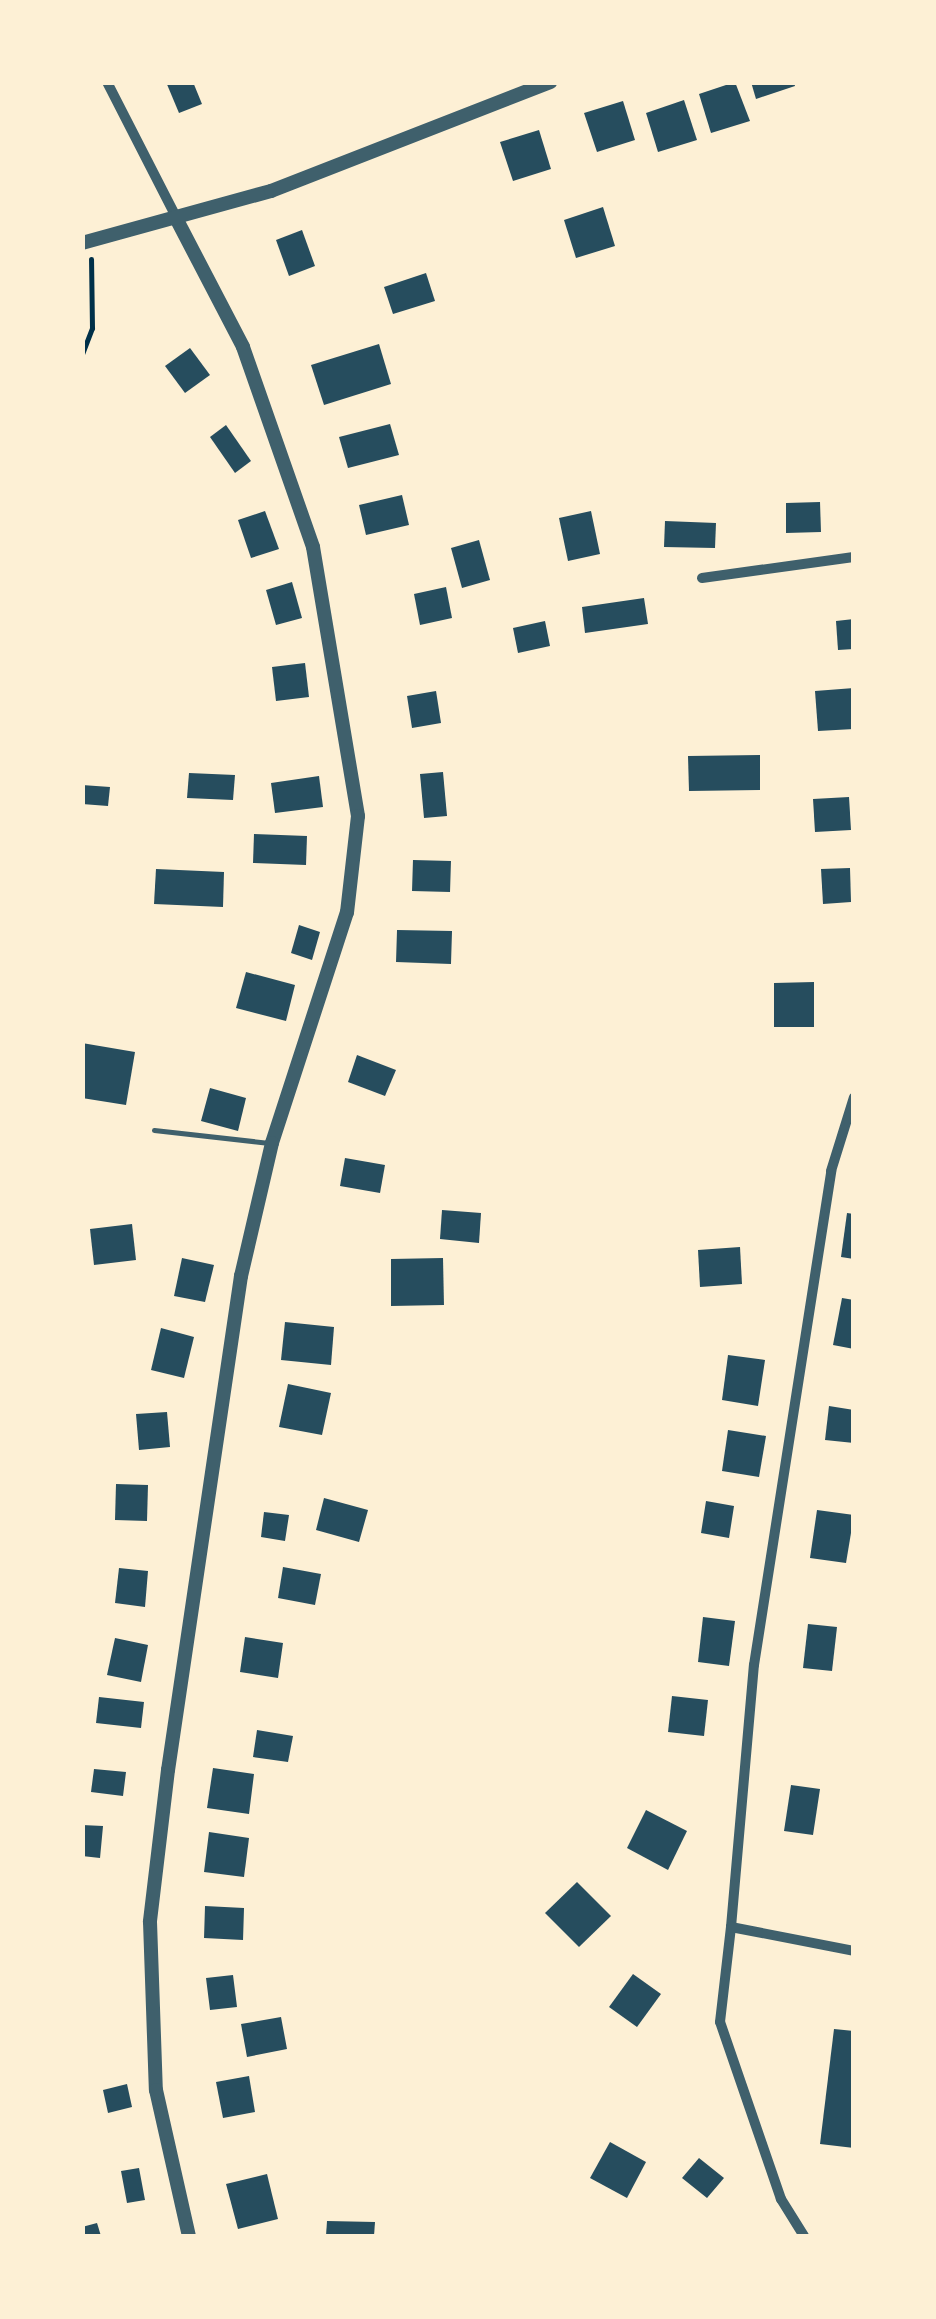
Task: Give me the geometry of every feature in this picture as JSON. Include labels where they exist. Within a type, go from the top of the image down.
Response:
[{"type":"street","points":[[108,82],[243,346],[313,547],[358,816],[347,912],[272,1143],[214,1430],[150,1922],[156,2090],[189,2236]]},
{"type":"street","points":[[86,242],[177,220],[550,82]]},
{"type":"street","points":[[702,578],[854,557]]},
{"type":"street","points":[[804,2236],[780,2199],[720,2022],[754,1665],[832,1171],[854,1098]]},
{"type":"street","points":[[730,1927],[854,1951]]},
{"type":"lane","points":[[154,1130],[272,1143]]},
{"type":"path","points":[[82,354],[92,328],[86,242]]},
{"type":"building","points":[[166,82],[193,82],[202,104],[179,113]]},
{"type":"building","points":[[735,82],[750,121],[711,133],[699,94]]},
{"type":"building","points":[[751,82],[794,82],[795,86],[756,99]]},
{"type":"building","points":[[684,100],[697,140],[658,152],[646,113]]},
{"type":"building","points":[[623,101],[635,140],[597,152],[584,113]]},
{"type":"building","points":[[539,130],[551,169],[513,181],[500,142]]},
{"type":"building","points":[[603,207],[615,246],[576,258],[564,220]]},
{"type":"building","points":[[302,230],[315,266],[289,276],[276,240]]},
{"type":"building","points":[[426,273],[435,301],[393,314],[384,287]]},
{"type":"building","points":[[379,344],[391,384],[324,405],[311,365]]},
{"type":"building","points":[[190,348],[210,375],[185,393],[165,366]]},
{"type":"building","points":[[390,424],[399,455],[348,468],[339,437]]},
{"type":"building","points":[[226,425],[251,461],[235,473],[210,437]]},
{"type":"building","points":[[402,495],[409,525],[366,535],[359,505]]},
{"type":"building","points":[[820,502],[821,532],[786,533],[786,503]]},
{"type":"building","points":[[265,511],[279,549],[251,558],[238,520]]},
{"type":"building","points":[[591,511],[600,554],[568,561],[559,518]]},
{"type":"building","points":[[665,521],[716,523],[715,548],[664,547]]},
{"type":"building","points":[[479,540],[490,580],[462,588],[451,548]]},
{"type":"building","points":[[292,582],[302,618],[276,625],[266,590]]},
{"type":"building","points":[[446,587],[452,618],[420,625],[414,594]]},
{"type":"building","points":[[644,598],[648,624],[585,633],[582,607]]},
{"type":"building","points":[[854,619],[854,649],[838,650],[836,621]]},
{"type":"building","points":[[545,621],[550,646],[518,653],[513,628]]},
{"type":"building","points":[[305,663],[309,697],[276,701],[272,667]]},
{"type":"building","points":[[854,688],[854,729],[818,731],[815,691]]},
{"type":"building","points":[[436,691],[441,723],[412,728],[407,696]]},
{"type":"building","points":[[760,755],[760,790],[689,791],[688,756]]},
{"type":"building","points":[[443,772],[447,816],[424,818],[420,774]]},
{"type":"building","points":[[189,773],[235,775],[233,800],[187,798]]},
{"type":"building","points":[[319,776],[323,807],[275,813],[271,783]]},
{"type":"building","points":[[82,785],[110,787],[108,806],[82,804]]},
{"type":"building","points":[[849,797],[851,830],[815,832],[813,799]]},
{"type":"building","points":[[254,834],[307,836],[306,865],[253,863]]},
{"type":"building","points":[[413,860],[451,861],[450,892],[412,891]]},
{"type":"building","points":[[850,868],[851,902],[823,904],[821,869]]},
{"type":"building","points":[[156,869],[224,872],[223,907],[154,904]]},
{"type":"building","points":[[299,925],[320,932],[312,960],[291,953]]},
{"type":"building","points":[[397,930],[452,931],[451,964],[396,962]]},
{"type":"building","points":[[246,972],[295,985],[286,1021],[236,1008]]},
{"type":"building","points":[[814,982],[814,1027],[774,1027],[774,983]]},
{"type":"building","points":[[82,1043],[135,1052],[126,1105],[82,1098]]},
{"type":"building","points":[[357,1055],[396,1070],[385,1096],[348,1082]]},
{"type":"building","points":[[210,1088],[246,1098],[238,1131],[201,1121]]},
{"type":"building","points":[[345,1158],[385,1165],[380,1193],[340,1186]]},
{"type":"building","points":[[442,1210],[481,1213],[479,1243],[440,1239]]},
{"type":"building","points":[[847,1213],[854,1214],[854,1259],[841,1257]]},
{"type":"building","points":[[132,1224],[136,1260],[94,1265],[90,1229]]},
{"type":"building","points":[[740,1247],[742,1284],[700,1287],[698,1250]]},
{"type":"building","points":[[182,1258],[214,1265],[205,1302],[174,1296]]},
{"type":"building","points":[[443,1258],[444,1305],[391,1306],[391,1259]]},
{"type":"building","points":[[842,1298],[854,1300],[854,1349],[833,1345]]},
{"type":"building","points":[[285,1322],[334,1327],[331,1365],[281,1360]]},
{"type":"building","points":[[161,1328],[194,1337],[184,1378],[151,1370]]},
{"type":"building","points":[[728,1355],[765,1360],[758,1406],[722,1400]]},
{"type":"building","points":[[288,1384],[331,1393],[322,1435],[279,1427]]},
{"type":"building","points":[[829,1406],[854,1410],[854,1443],[825,1440]]},
{"type":"building","points":[[167,1412],[170,1447],[139,1450],[136,1414]]},
{"type":"building","points":[[728,1430],[766,1436],[759,1477],[722,1471]]},
{"type":"building","points":[[116,1484],[148,1485],[147,1521],[115,1520]]},
{"type":"building","points":[[324,1498],[368,1510],[359,1542],[316,1530]]},
{"type":"building","points":[[706,1501],[734,1506],[729,1538],[701,1533]]},
{"type":"building","points":[[817,1510],[854,1515],[846,1563],[810,1558]]},
{"type":"building","points":[[264,1512],[289,1515],[285,1541],[261,1537]]},
{"type":"building","points":[[283,1567],[321,1574],[315,1605],[278,1598]]},
{"type":"building","points":[[119,1568],[148,1571],[145,1607],[115,1603]]},
{"type":"building","points":[[703,1617],[735,1621],[729,1666],[698,1662]]},
{"type":"building","points":[[808,1624],[837,1627],[832,1671],[803,1668]]},
{"type":"building","points":[[245,1637],[283,1643],[278,1678],[240,1672]]},
{"type":"building","points":[[115,1638],[148,1645],[141,1682],[107,1675]]},
{"type":"building","points":[[672,1696],[708,1700],[704,1736],[668,1732]]},
{"type":"building","points":[[99,1697],[144,1702],[141,1728],[96,1723]]},
{"type":"building","points":[[257,1730],[293,1736],[288,1762],[253,1757]]},
{"type":"building","points":[[213,1768],[254,1774],[249,1814],[207,1808]]},
{"type":"building","points":[[94,1769],[126,1772],[123,1796],[91,1792]]},
{"type":"building","points":[[791,1785],[820,1789],[813,1835],[784,1831]]},
{"type":"building","points":[[646,1810],[687,1831],[668,1870],[627,1848]]},
{"type":"building","points":[[82,1825],[103,1826],[100,1858],[82,1856]]},
{"type":"building","points":[[209,1832],[249,1838],[244,1877],[204,1872]]},
{"type":"building","points":[[577,1882],[611,1916],[579,1947],[545,1913]]},
{"type":"building","points":[[205,1906],[244,1908],[243,1940],[204,1938]]},
{"type":"building","points":[[633,1974],[661,1994],[637,2027],[609,2007]]},
{"type":"building","points":[[233,1975],[237,2007],[210,2010],[206,1978]]},
{"type":"building","points":[[281,2017],[287,2049],[247,2057],[241,2024]]},
{"type":"building","points":[[834,2029],[854,2031],[854,2148],[820,2144]]},
{"type":"building","points":[[249,2076],[255,2112],[223,2118],[216,2082]]},
{"type":"building","points":[[127,2084],[132,2107],[108,2113],[103,2090]]},
{"type":"building","points":[[610,2142],[646,2162],[627,2198],[590,2178]]},
{"type":"building","points":[[699,2158],[724,2178],[707,2198],[682,2178]]},
{"type":"building","points":[[139,2168],[145,2200],[127,2203],[121,2171]]},
{"type":"building","points":[[267,2174],[278,2219],[238,2229],[226,2184]]},
{"type":"building","points":[[327,2221],[375,2222],[374,2236],[326,2236]]},
{"type":"building","points":[[97,2223],[101,2236],[82,2236],[82,2227]]}]
